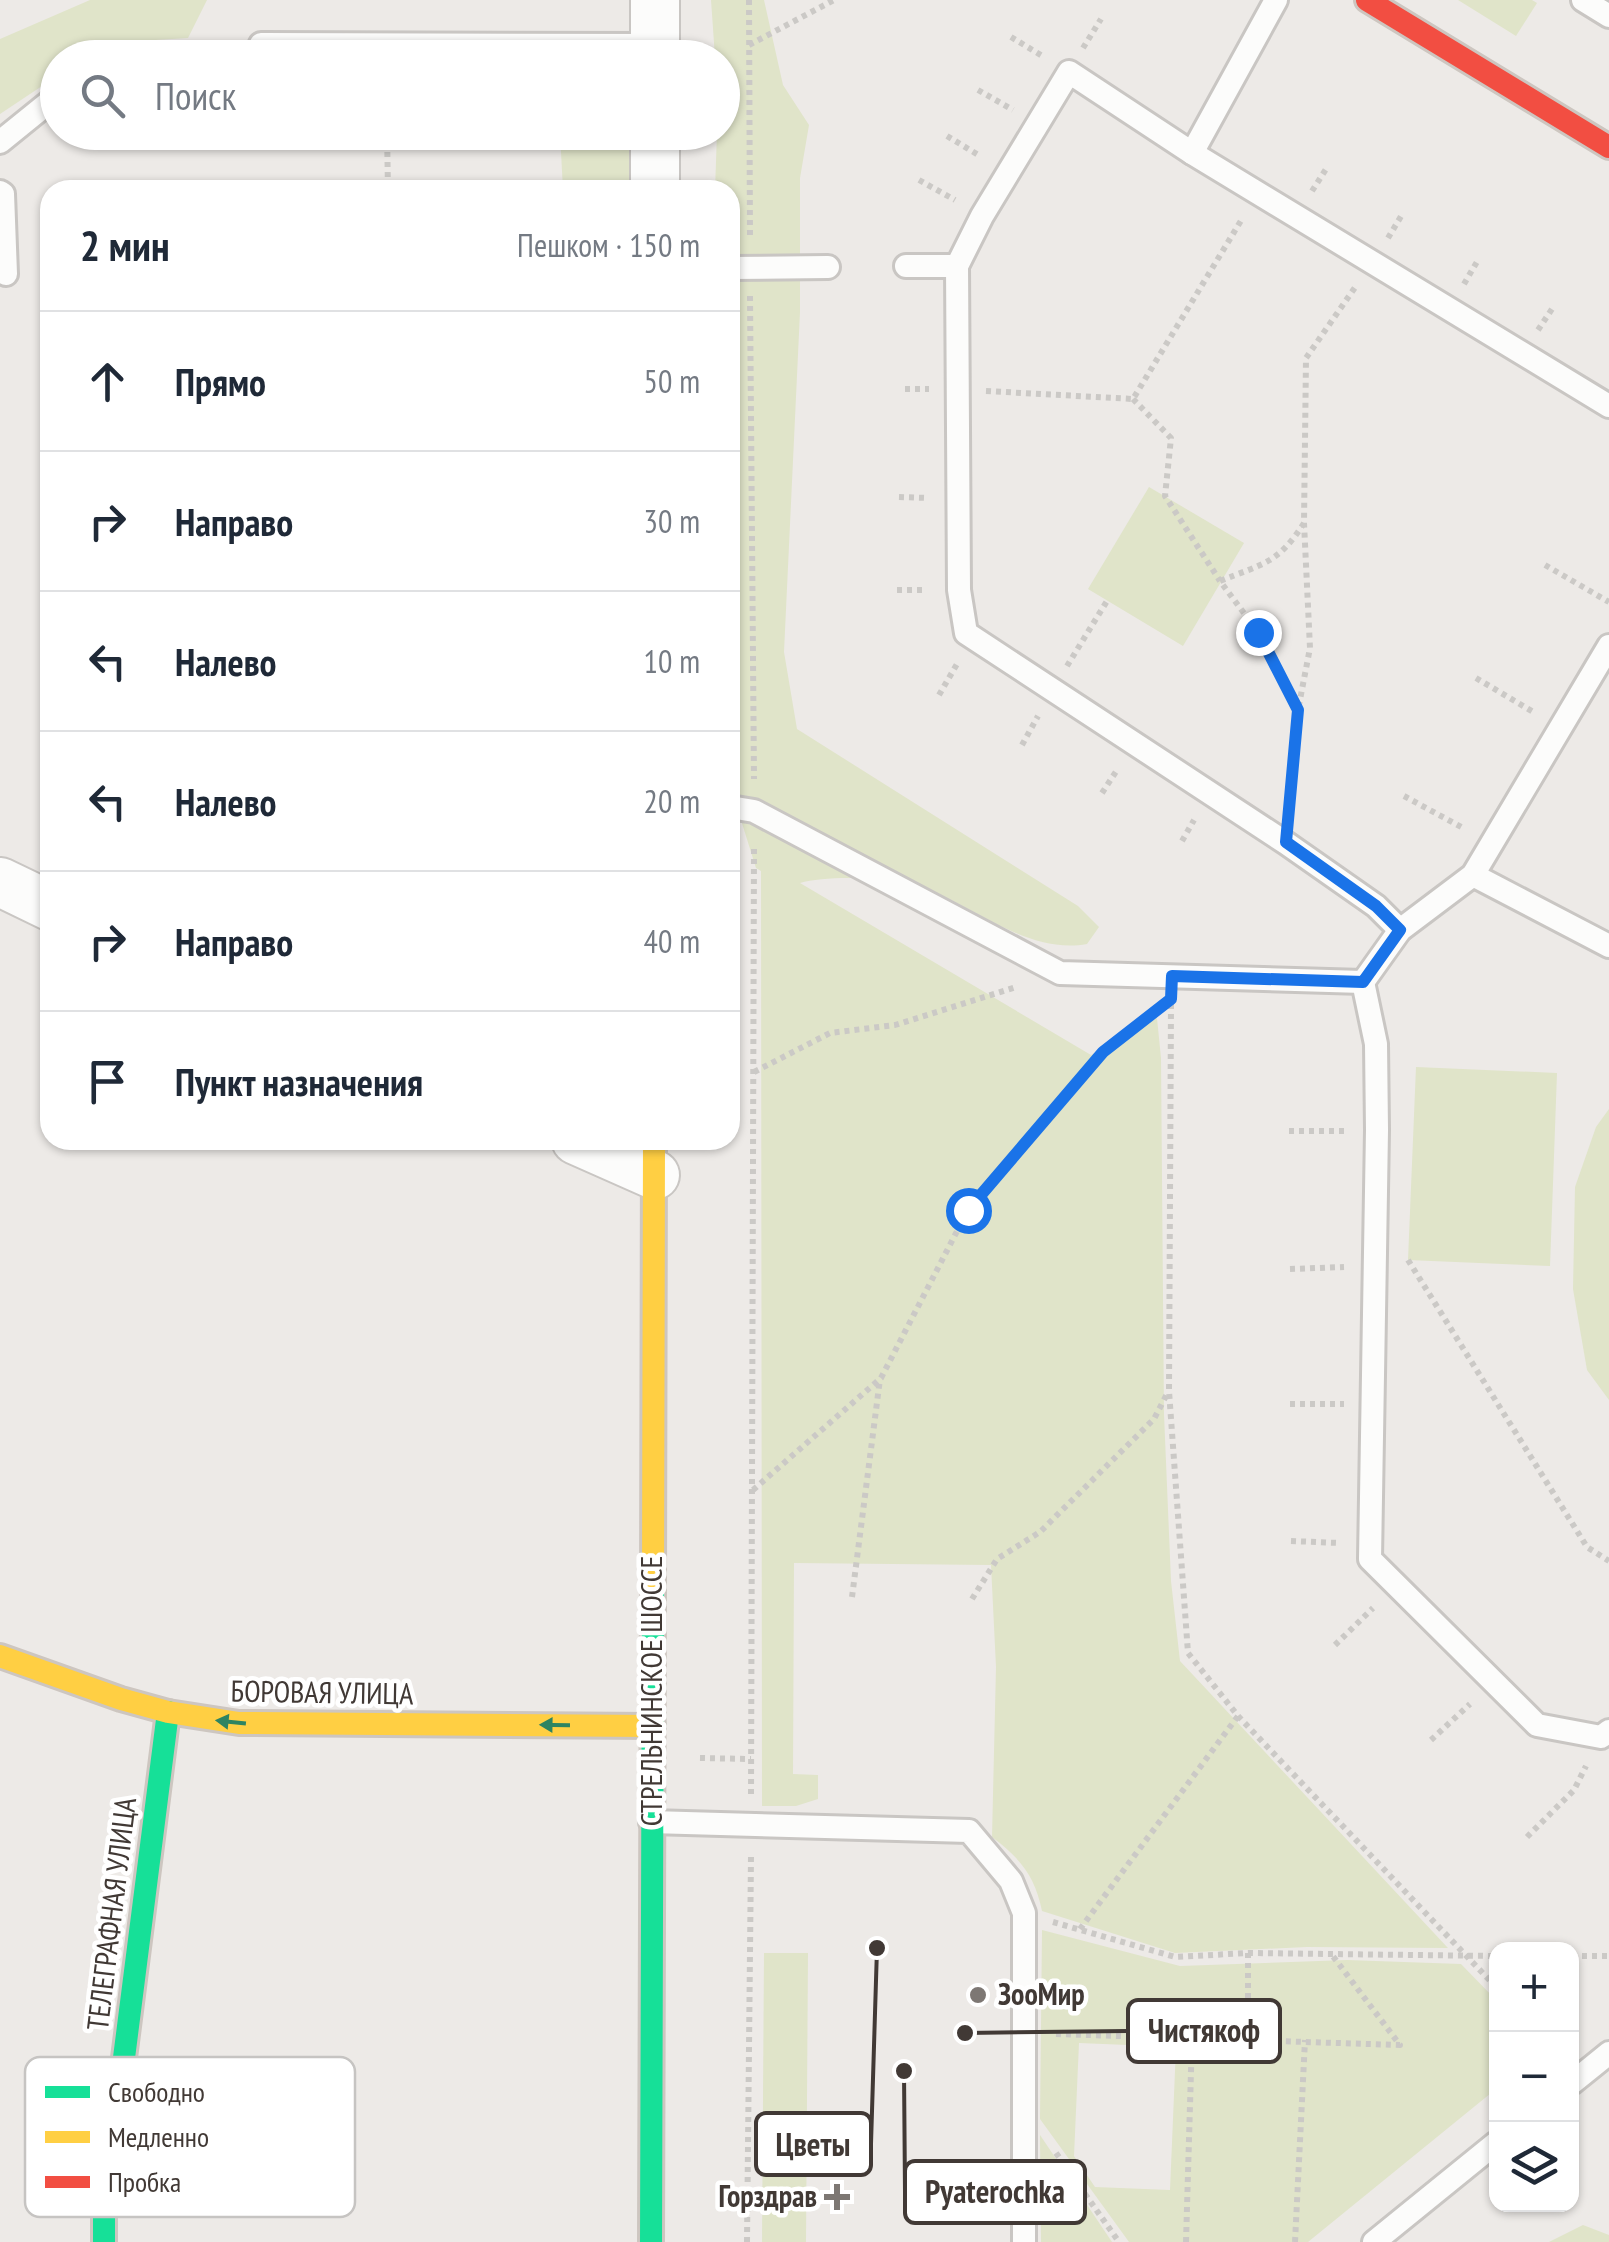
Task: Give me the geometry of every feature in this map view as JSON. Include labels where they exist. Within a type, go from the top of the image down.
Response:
[{"type":"street","points":[[1367,0],[1609,148]]},
{"type":"street","points":[[655,150],[655,180]]},
{"type":"street","points":[[0,882],[40,901]]},
{"type":"street","points":[[622,1150],[654,1157]]},
{"type":"street","name":"СТРЕЛЬНИНСКОЕ ШОССЕ","points":[[652,2242],[654,1157]]},
{"type":"street","name":"БОРОВАЯ УЛИЦА","points":[[0,1656],[121,1700],[238,1723],[653,1726]]},
{"type":"street","name":"ТЕЛЕГРАФНАЯ УЛИЦА","points":[[124,2057],[168,1712]]},
{"type":"street","name":"ТЕЛЕГРАФНАЯ УЛИЦА","points":[[104,2242],[105,2217]]},
{"type":"lane","points":[[1192,153],[1276,0]]},
{"type":"lane","points":[[1584,0],[1609,16]]},
{"type":"lane","points":[[419,40],[655,34]]},
{"type":"lane","points":[[1400,930],[1376,906],[1286,842],[966,632],[958,590],[958,266],[982,216],[1069,72],[1192,153],[1259,190],[1609,406]]},
{"type":"lane","points":[[0,142],[40,109]]},
{"type":"lane","points":[[0,192],[6,274]]},
{"type":"lane","points":[[740,267],[828,266]]},
{"type":"lane","points":[[906,266],[958,266]]},
{"type":"lane","points":[[1605,1734],[1537,1725],[1370,1559],[1376,1044],[1363,982],[1400,930],[1474,875],[1609,646]]},
{"type":"lane","points":[[740,809],[754,811],[1060,974],[1363,982]]},
{"type":"lane","points":[[1474,875],[1608,944]]},
{"type":"lane","points":[[651,1822],[969,1831],[1011,1880],[1024,1913],[1024,2242]]},
{"type":"lane","points":[[1579,2077],[1609,2053]]},
{"type":"lane","points":[[1374,2242],[1489,2149]]},
{"type":"path","points":[[747,2242],[754,811],[740,267],[749,0]]},
{"type":"path","points":[[749,45],[834,0]]},
{"type":"path","points":[[387,150],[388,180]]},
{"type":"path","points":[[919,180],[982,216]]},
{"type":"path","points":[[1133,399],[1259,190]]},
{"type":"path","points":[[1286,842],[1298,710],[1310,648],[1304,523],[1306,358],[1373,261]]},
{"type":"path","points":[[958,390],[1133,399],[1171,438],[1165,496],[1258,632],[1298,710]]},
{"type":"path","points":[[1220,580],[1273,561],[1290,545],[1304,523]]},
{"type":"path","points":[[1545,566],[1609,602]]},
{"type":"path","points":[[1052,689],[1108,600]]},
{"type":"path","points":[[1476,678],[1560,728]]},
{"type":"path","points":[[1404,796],[1492,844]]},
{"type":"path","points":[[754,1072],[830,1032],[895,1025],[1060,974]]},
{"type":"path","points":[[852,1597],[881,1378],[968,1210],[1103,1052],[1171,999],[1169,1391],[1188,1654],[1238,1716],[1489,1980]]},
{"type":"path","points":[[1289,1131],[1377,1130]]},
{"type":"path","points":[[1376,1208],[1587,1546],[1609,1561]]},
{"type":"path","points":[[1290,1269],[1375,1266]]},
{"type":"path","points":[[753,1490],[881,1378]]},
{"type":"path","points":[[972,1599],[997,1560],[1040,1532],[1154,1419],[1169,1391]]},
{"type":"path","points":[[1290,1404],[1372,1404]]},
{"type":"path","points":[[1291,1540],[1370,1545]]},
{"type":"path","points":[[1335,1646],[1396,1585]]},
{"type":"path","points":[[1430,1740],[1494,1682]]},
{"type":"path","points":[[1238,1716],[1080,1929],[1175,1957],[1489,1956]]},
{"type":"path","points":[[1527,1837],[1574,1790],[1605,1734]]},
{"type":"path","points":[[1248,1954],[1248,2038]]},
{"type":"path","points":[[1025,2034],[1400,2045],[1332,1954]]},
{"type":"path","points":[[1579,1956],[1609,1956]]},
{"type":"path","points":[[1186,2242],[1192,2037]]},
{"type":"path","points":[[1295,2242],[1306,2040]]},
{"type":"path","points":[[1024,2107],[1119,2242]]},
{"type":"green space","points":[[90,0],[207,0],[188,38],[40,40],[40,87],[0,114],[0,39]]},
{"type":"green space","points":[[711,0],[764,0],[783,85],[809,125],[800,178],[800,312],[784,652],[797,729],[1078,906],[1099,927],[1087,944],[1042,942],[903,882],[841,878],[800,883],[1091,1055],[1157,1018],[1161,1058],[1164,1414],[1171,1581],[1180,1661],[1448,1948],[1307,1947],[1175,1953],[1042,1911],[1025,1869],[992,1837],[996,1667],[991,1565],[794,1563],[793,1774],[818,1775],[818,1799],[796,1806],[762,1806],[761,871],[756,868],[740,817],[740,180],[715,180],[716,150],[740,150],[740,40],[714,40]]},
{"type":"green space","points":[[1458,0],[1532,0],[1537,3],[1516,36]]},
{"type":"green space","points":[[561,150],[629,150],[633,180],[562,180]]},
{"type":"green space","points":[[1149,487],[1244,543],[1183,646],[1088,589]]},
{"type":"green space","points":[[1416,1067],[1557,1073],[1550,1266],[1408,1260]]},
{"type":"green space","points":[[1609,1109],[1609,1400],[1587,1370],[1573,1289],[1575,1187],[1596,1127]]},
{"type":"green space","points":[[1042,1930],[1180,1966],[1347,1960],[1461,1964],[1489,1993],[1489,2095],[1308,2242],[1129,2242],[1040,2119]],"holes":[[[1079,2043],[1176,2047],[1170,2190],[1095,2187],[1074,2156]]]},
{"type":"green space","points":[[764,1953],[808,1953],[806,2242],[762,2242]]},
{"type":"green space","points":[[1040,2135],[1112,2242],[1041,2242]]},
{"type":"green space","points":[[1583,2225],[1609,2235],[1609,2242],[1549,2242]]},
{"type":"traffic: fast","points":[[651,2242],[653,1589]]},
{"type":"traffic: fast","points":[[124,2057],[168,1712]]},
{"type":"traffic: fast","points":[[104,2217],[104,2242]]},
{"type":"traffic: slow","points":[[653,1589],[654,1150]]},
{"type":"traffic: slow","points":[[0,1656],[121,1699],[168,1712],[239,1723],[653,1726]]},
{"type":"traffic: jam","points":[[1367,0],[1609,147]]},
{"type":"place","name":"Цветы","points":[[877,1948]]},
{"type":"place","name":"ЗооМир","points":[[978,1995]]},
{"type":"place","name":"Чистякоф","points":[[965,2033]]},
{"type":"place","name":"Pyaterochka","points":[[904,2071]]},
{"type":"place","name":"Горздрав","points":[[837,2197]]},
{"type":"route","points":[[968,1210],[1103,1052],[1171,999],[1172,976],[1363,982],[1400,930],[1376,906],[1286,842],[1298,710],[1258,632]]}]
